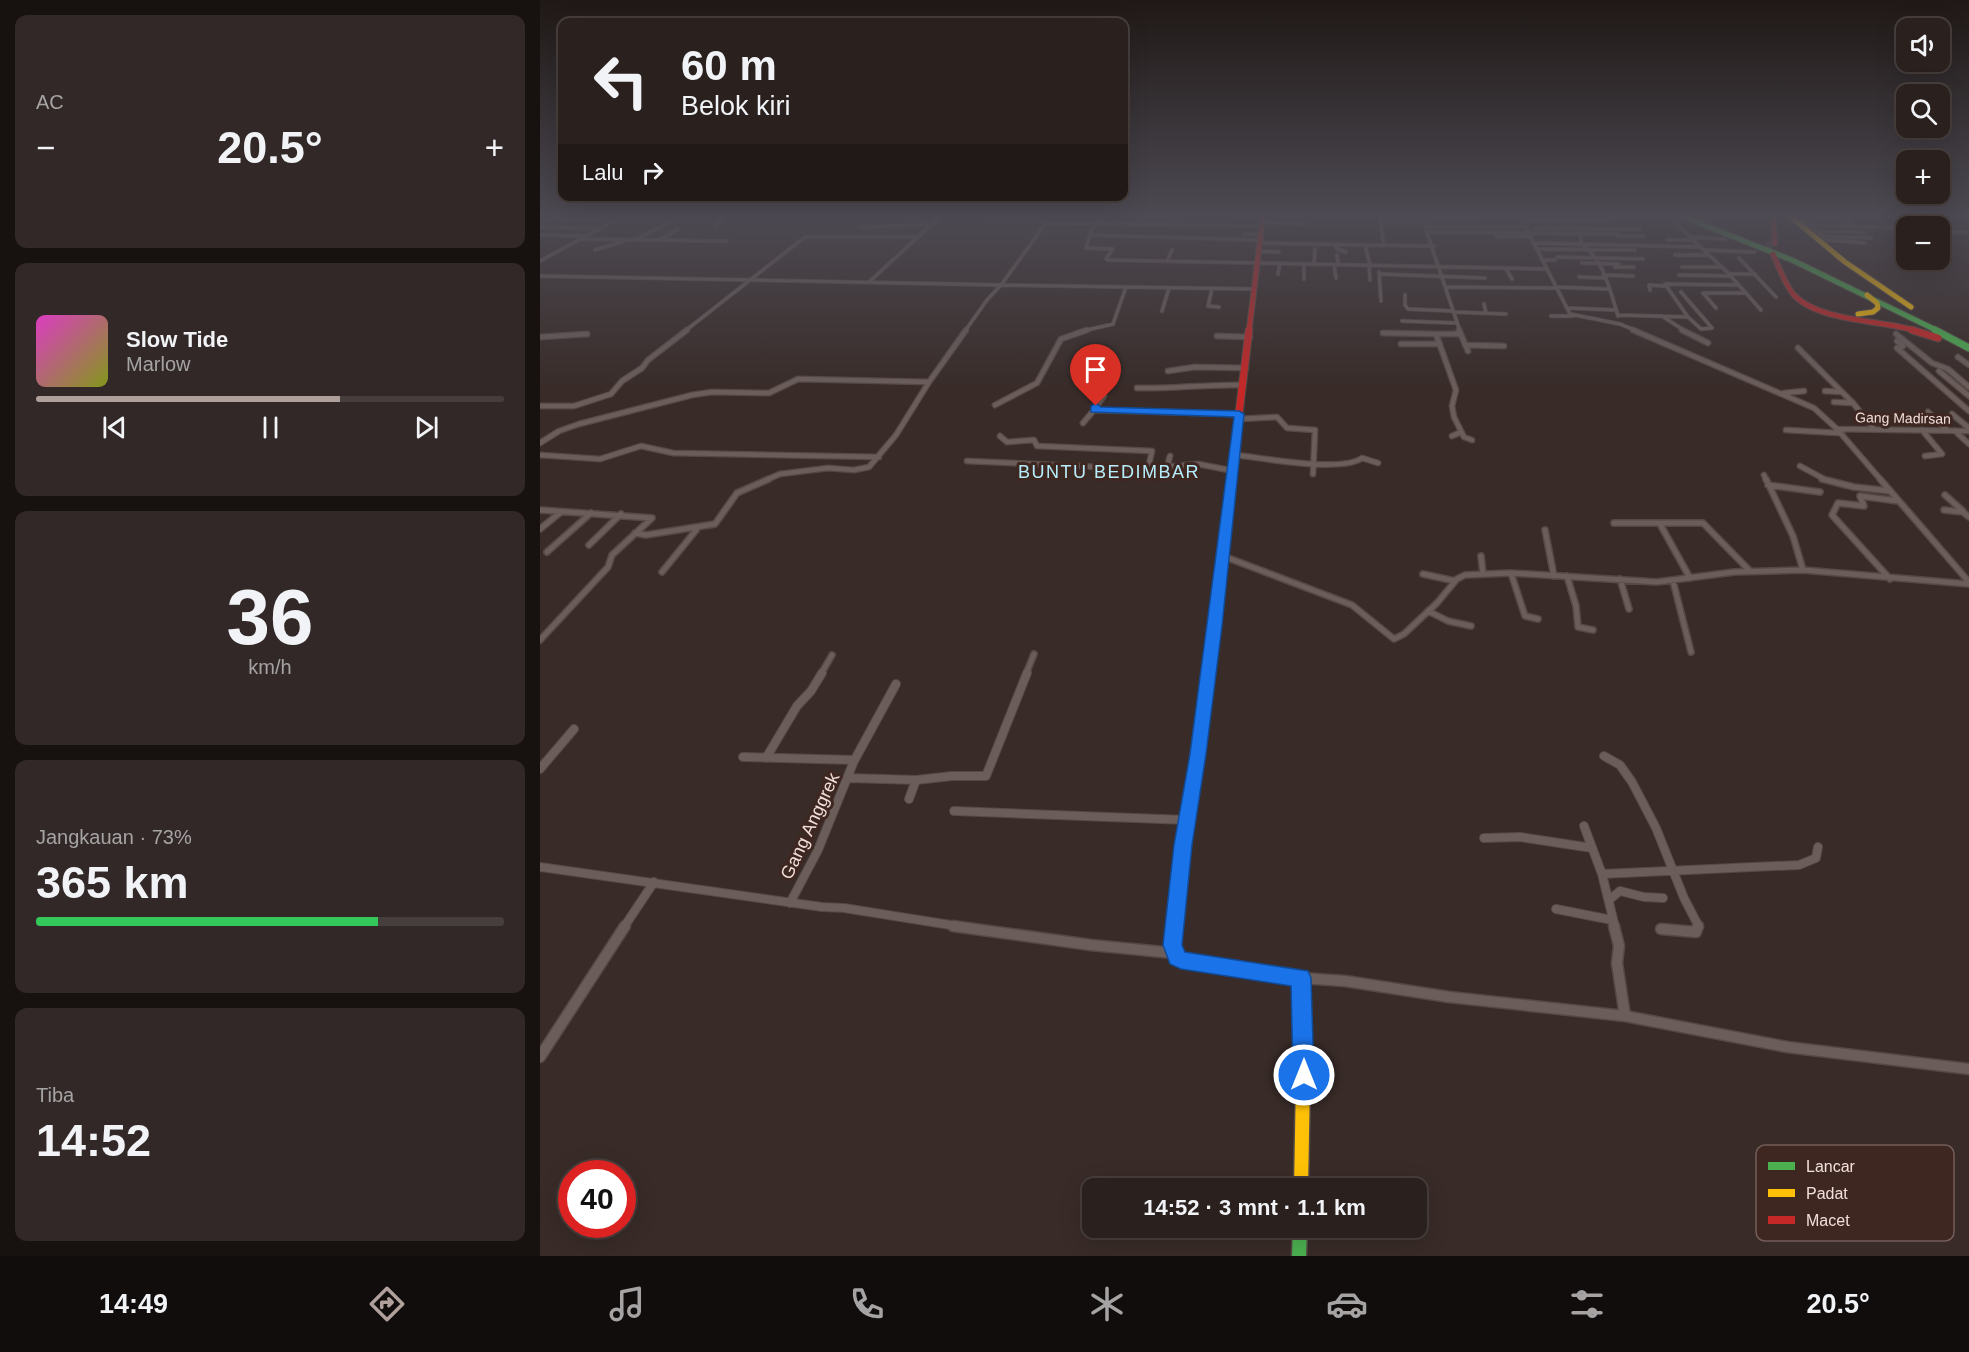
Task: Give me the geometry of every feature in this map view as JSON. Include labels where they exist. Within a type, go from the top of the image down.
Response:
[{"type":"main road","points":[[1256,275],[1223,559],[1172,945],[1174,953],[1181,960],[1301,978],[1304,1021],[1301,1178]]},
{"type":"main road","points":[[1785,275],[1793,294],[1807,306],[1832,314],[1913,329],[1969,354]]},
{"type":"main road","points":[[1789,275],[1802,297],[1812,305],[1831,311],[1857,314],[1873,312],[1878,308],[1873,299],[1828,275]]},
{"type":"main road","points":[[1830,275],[1969,344]]},
{"type":"main road","points":[[1839,275],[1884,296],[1969,344]]},
{"type":"main road","points":[[1863,275],[1969,344]]},
{"type":"main road","points":[[1299,1256],[1300,1238]]},
{"type":"street","points":[[540,406],[582,405],[611,394],[622,381],[642,368],[648,360],[758,275]]},
{"type":"street","points":[[868,282],[877,275]]},
{"type":"street","points":[[635,533],[646,535],[697,529],[715,524],[737,493],[762,480],[785,472],[835,467],[862,470],[869,467],[900,430],[929,382],[987,300],[1009,275]]},
{"type":"street","points":[[1304,275],[1304,279]]},
{"type":"street","points":[[1370,275],[1370,280]]},
{"type":"street","points":[[1379,275],[1381,301]]},
{"type":"street","points":[[1418,275],[1460,275]]},
{"type":"street","points":[[1443,275],[1456,323],[1468,351]]},
{"type":"street","points":[[1510,275],[1512,279]]},
{"type":"street","points":[[1679,275],[1740,275]]},
{"type":"street","points":[[1730,275],[1761,310]]},
{"type":"street","points":[[1756,275],[1776,297]]},
{"type":"street","points":[[540,276],[1254,289]]},
{"type":"street","points":[[1604,276],[1620,324]]},
{"type":"street","points":[[1579,278],[1633,276]]},
{"type":"street","points":[[1555,277],[1550,277],[1574,316]]},
{"type":"street","points":[[1208,282],[1213,289]]},
{"type":"street","points":[[1650,290],[1648,286],[1664,286],[1668,283],[1739,285]]},
{"type":"street","points":[[1664,286],[1701,330],[1712,327],[1681,292]]},
{"type":"street","points":[[995,405],[1037,383],[1061,339],[1092,328],[1113,324],[1126,287]]},
{"type":"street","points":[[1446,287],[1608,289]]},
{"type":"street","points":[[1162,312],[1169,288]]},
{"type":"street","points":[[1213,289],[1208,306],[1219,307]]},
{"type":"street","points":[[1724,293],[1730,299]]},
{"type":"street","points":[[1716,308],[1702,294],[1746,293]]},
{"type":"street","points":[[1405,295],[1405,304],[1408,309],[1506,314]]},
{"type":"street","points":[[1484,304],[1486,313]]},
{"type":"street","points":[[1567,308],[1688,317]]},
{"type":"street","points":[[1551,316],[1574,316],[1620,324],[1814,408],[1838,431],[1969,583]]},
{"type":"street","points":[[1662,316],[1675,328],[1687,330],[1708,343]]},
{"type":"street","points":[[1402,321],[1456,323]]},
{"type":"street","points":[[1383,333],[1460,334]]},
{"type":"street","points":[[540,337],[587,334]]},
{"type":"street","points":[[1436,334],[1456,390],[1452,406],[1455,423],[1466,439],[1472,440]]},
{"type":"street","points":[[1896,334],[1932,363],[1948,369],[1969,387]]},
{"type":"street","points":[[1217,336],[1250,337]]},
{"type":"street","points":[[1897,341],[1903,346],[1897,348],[1969,411]]},
{"type":"street","points":[[1401,344],[1440,344]]},
{"type":"street","points":[[1465,345],[1504,346]]},
{"type":"street","points":[[1798,348],[1853,403],[1874,429]]},
{"type":"street","points":[[1958,357],[1969,365]]},
{"type":"street","points":[[1168,371],[1196,367],[1246,368]]},
{"type":"street","points":[[1939,371],[1969,396]]},
{"type":"street","points":[[540,443],[559,431],[579,424],[692,394],[770,393],[798,379],[929,382]]},
{"type":"street","points":[[1137,388],[1178,389],[1213,384],[1242,385]]},
{"type":"street","points":[[1780,393],[1804,391]]},
{"type":"street","points":[[1825,391],[1842,392]]},
{"type":"street","points":[[1083,423],[1104,396]]},
{"type":"street","points":[[1834,402],[1853,403]]},
{"type":"street","points":[[1094,410],[1277,417],[1287,428],[1315,430],[1312,474]]},
{"type":"street","points":[[1928,412],[1947,430]]},
{"type":"street","points":[[1952,414],[1969,429]]},
{"type":"street","name":"Gang Madirsan","points":[[1786,430],[1969,429]]},
{"type":"street","points":[[1922,430],[1942,454],[1925,456]]},
{"type":"street","points":[[1955,430],[1969,444]]},
{"type":"street","points":[[1452,436],[1461,432]]},
{"type":"street","points":[[1000,436],[1007,442],[1034,440],[1037,447],[1152,451],[1148,469]]},
{"type":"street","points":[[540,455],[600,459],[631,448],[646,446],[673,453],[879,457]]},
{"type":"street","points":[[1236,455],[1313,464],[1355,463],[1360,458],[1378,463]]},
{"type":"street","points":[[1167,467],[1170,456]]},
{"type":"street","points":[[967,461],[1148,469],[1204,464],[1234,471]]},
{"type":"street","points":[[1800,466],[1814,476],[1848,487],[1890,491]]},
{"type":"street","points":[[1764,476],[1793,536],[1803,570]]},
{"type":"street","points":[[1768,484],[1820,492]]},
{"type":"street","points":[[1945,495],[1969,517]]},
{"type":"street","points":[[1890,579],[1855,538],[1834,519],[1833,512],[1838,503],[1865,505],[1860,496],[1899,501]]},
{"type":"street","points":[[540,510],[652,518],[612,555],[608,567],[540,640]]},
{"type":"street","points":[[1944,510],[1963,512]]},
{"type":"street","points":[[540,529],[561,511]]},
{"type":"street","points":[[547,552],[591,513]]},
{"type":"street","points":[[589,545],[621,514]]},
{"type":"street","points":[[1614,523],[1703,523],[1750,571]]},
{"type":"street","points":[[1660,524],[1690,578]]},
{"type":"street","points":[[662,572],[697,529]]},
{"type":"street","points":[[1545,530],[1554,576]]},
{"type":"street","points":[[1481,556],[1483,574]]},
{"type":"street","points":[[1223,559],[1352,605],[1364,612],[1392,639],[1400,638],[1455,581],[1464,575],[1511,573],[1657,582],[1750,571],[1803,570],[1890,579],[1969,583]]},
{"type":"street","points":[[1511,573],[1525,616],[1538,619]]},
{"type":"street","points":[[1423,574],[1455,581]]},
{"type":"street","points":[[1567,576],[1576,606],[1578,627],[1593,630]]},
{"type":"street","points":[[1620,579],[1629,609]]},
{"type":"street","points":[[1673,581],[1691,652]]},
{"type":"street","points":[[1428,611],[1448,621],[1471,626]]},
{"type":"street","points":[[849,778],[916,780],[952,776],[986,776],[1034,654]]},
{"type":"street","points":[[766,758],[798,706],[812,691],[832,655]]},
{"type":"street","name":"Gang Anggrek","points":[[790,903],[818,850],[849,778],[854,760],[896,684]]},
{"type":"street","points":[[540,769],[574,729]]},
{"type":"street","points":[[1604,756],[1620,765],[1632,782],[1656,828],[1672,870],[1699,928],[1696,932],[1661,929]]},
{"type":"street","points":[[743,758],[854,760]]},
{"type":"street","points":[[909,799],[916,780]]},
{"type":"street","points":[[954,811],[1187,820]]},
{"type":"street","points":[[1584,825],[1602,874],[1609,900],[1611,920],[1619,946],[1617,963],[1625,1016]]},
{"type":"street","points":[[1484,838],[1520,837],[1592,848]]},
{"type":"street","points":[[1602,874],[1799,865],[1816,858],[1818,847]]},
{"type":"street","points":[[540,867],[790,903],[844,908],[1001,934],[1143,952],[1174,953]]},
{"type":"street","points":[[540,1057],[654,882]]},
{"type":"street","points":[[1609,900],[1614,892],[1623,891],[1648,898],[1664,898]]},
{"type":"street","points":[[1556,909],[1611,920]]},
{"type":"street","points":[[1301,978],[1346,981],[1449,997],[1625,1016],[1787,1047],[1969,1069]]},
{"type":"traffic: fast","points":[[1825,275],[1969,348]]},
{"type":"traffic: fast","points":[[1211,651],[1183,845],[1172,945],[1174,953],[1181,960],[1301,978],[1304,1027]]},
{"type":"traffic: fast","points":[[1299,1256],[1300,1238]]},
{"type":"traffic: slow","points":[[1863,275],[1911,307]]},
{"type":"traffic: slow","points":[[1858,314],[1873,312],[1878,308],[1877,303],[1867,295]]},
{"type":"traffic: slow","points":[[1301,1178],[1304,1027]]},
{"type":"traffic: jam","points":[[1211,651],[1256,275]]},
{"type":"traffic: jam","points":[[1783,275],[1793,294],[1807,306],[1832,314],[1901,326],[1938,338]]},
{"type":"district","name":"BUNTU BEDIMBAR","points":[[1109,472]]},
{"type":"route","points":[[1096,406],[1094,410],[1239,414],[1215,626],[1183,845],[1172,945],[1174,953],[1181,960],[1301,978],[1304,1075]]}]
